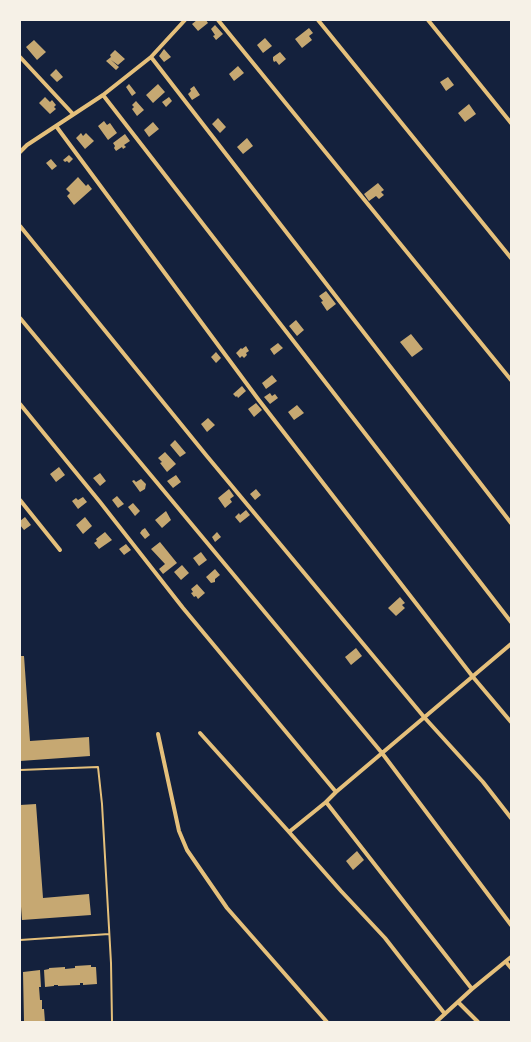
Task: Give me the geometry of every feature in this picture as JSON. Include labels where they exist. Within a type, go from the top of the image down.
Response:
[{"type":"street","points":[[20,152],[27,145],[103,95],[151,57],[185,20]]},
{"type":"street","points":[[218,20],[511,380]]},
{"type":"street","points":[[318,20],[511,258]]},
{"type":"street","points":[[428,20],[511,123]]},
{"type":"street","points":[[20,57],[73,114]]},
{"type":"street","points":[[151,57],[511,523]]},
{"type":"street","points":[[103,95],[511,622]]},
{"type":"street","points":[[56,126],[258,399],[473,677],[511,722]]},
{"type":"street","points":[[20,226],[211,461],[424,717],[483,782],[511,818]]},
{"type":"street","points":[[20,318],[382,752],[511,925]]},
{"type":"street","points":[[20,404],[100,502],[183,608],[336,792]]},
{"type":"street","points":[[20,500],[60,550]]},
{"type":"street","points":[[289,832],[511,644]]},
{"type":"street","points":[[200,732],[341,891],[385,938],[445,1014]]},
{"type":"street","points":[[158,734],[179,831],[187,850],[227,908],[327,1022]]},
{"type":"street","points":[[326,802],[472,989]]},
{"type":"street","points":[[436,1022],[472,989],[511,957]]},
{"type":"street","points":[[506,962],[511,968]]},
{"type":"street","points":[[458,1002],[478,1022]]},
{"type":"lane","points":[[20,770],[98,767],[102,804],[111,963],[112,1022]]},
{"type":"lane","points":[[20,940],[109,934]]},
{"type":"building","points":[[197,20],[206,20],[208,23],[198,31],[192,24]]},
{"type":"building","points":[[215,25],[223,34],[216,40],[211,29]]},
{"type":"building","points":[[309,28],[313,33],[309,36],[312,40],[302,48],[295,39]]},
{"type":"building","points":[[265,38],[272,46],[263,53],[257,45]]},
{"type":"building","points":[[34,40],[46,52],[37,60],[26,47]]},
{"type":"building","points":[[164,49],[171,57],[164,62],[159,56]]},
{"type":"building","points":[[115,50],[125,59],[118,65],[111,60],[119,67],[116,70],[106,61],[111,57],[110,55]]},
{"type":"building","points":[[280,52],[286,59],[279,65],[276,61],[274,62],[273,57]]},
{"type":"building","points":[[238,66],[244,73],[234,81],[229,74]]},
{"type":"building","points":[[56,69],[63,77],[57,82],[50,75]]},
{"type":"building","points":[[448,77],[454,85],[446,91],[440,82]]},
{"type":"building","points":[[129,84],[136,93],[132,96],[126,87]]},
{"type":"building","points":[[158,84],[165,92],[153,103],[146,95]]},
{"type":"building","points":[[194,86],[200,95],[192,100],[188,94],[191,91],[190,89]]},
{"type":"building","points":[[45,97],[50,102],[52,100],[56,105],[54,107],[56,109],[50,114],[39,103]]},
{"type":"building","points":[[169,97],[172,101],[166,107],[162,102]]},
{"type":"building","points":[[136,101],[144,110],[137,116],[132,109],[134,107],[132,105]]},
{"type":"building","points":[[469,104],[476,114],[465,122],[458,113]]},
{"type":"building","points":[[218,118],[226,127],[220,133],[212,124]]},
{"type":"building","points":[[104,121],[107,125],[110,123],[117,133],[108,140],[98,126]]},
{"type":"building","points":[[153,122],[159,129],[149,137],[144,130]]},
{"type":"building","points":[[81,133],[83,136],[86,133],[94,141],[85,149],[76,138]]},
{"type":"building","points":[[125,134],[130,141],[124,145],[126,147],[123,149],[122,147],[116,151],[113,143]]},
{"type":"building","points":[[247,138],[253,146],[243,154],[237,147]]},
{"type":"building","points":[[69,155],[73,159],[69,163],[67,161],[65,162],[63,160]]},
{"type":"building","points":[[51,159],[57,166],[52,170],[46,163]]},
{"type":"building","points":[[78,177],[86,186],[88,184],[92,189],[74,205],[67,196],[70,193],[66,189]]},
{"type":"building","points":[[378,183],[384,190],[381,192],[384,195],[379,199],[376,196],[369,201],[364,194]]},
{"type":"building","points":[[326,291],[336,304],[327,311],[319,296]]},
{"type":"building","points":[[296,320],[304,330],[297,336],[289,326]]},
{"type":"building","points":[[411,334],[423,349],[412,357],[400,342]]},
{"type":"building","points":[[278,343],[283,348],[274,355],[270,349]]},
{"type":"building","points":[[246,346],[249,351],[246,353],[247,355],[244,358],[242,356],[240,358],[236,353],[241,348],[242,349]]},
{"type":"building","points":[[216,352],[221,358],[216,363],[211,357]]},
{"type":"building","points":[[272,375],[277,381],[266,389],[262,383]]},
{"type":"building","points":[[242,386],[246,391],[238,398],[233,394]]},
{"type":"building","points":[[270,393],[272,396],[275,394],[278,398],[270,404],[264,397]]},
{"type":"building","points":[[256,403],[262,410],[254,417],[248,409]]},
{"type":"building","points":[[297,405],[304,413],[294,420],[288,412]]},
{"type":"building","points":[[208,418],[215,425],[207,432],[201,424]]},
{"type":"building","points":[[175,440],[186,453],[180,457],[170,445]]},
{"type":"building","points":[[165,452],[176,464],[167,472],[160,463],[162,462],[158,458]]},
{"type":"building","points":[[59,467],[65,475],[56,482],[50,474]]},
{"type":"building","points":[[100,473],[106,481],[100,486],[93,478]]},
{"type":"building","points":[[176,475],[181,482],[173,488],[167,481]]},
{"type":"building","points":[[141,479],[146,484],[145,489],[140,492],[132,481],[134,480],[136,482]]},
{"type":"building","points":[[229,489],[234,496],[230,499],[232,502],[225,508],[218,498]]},
{"type":"building","points":[[256,489],[261,495],[255,500],[250,494]]},
{"type":"building","points":[[117,496],[124,504],[118,508],[112,500]]},
{"type":"building","points":[[83,497],[87,502],[78,509],[72,501],[76,498],[78,500]]},
{"type":"building","points":[[133,503],[140,511],[135,516],[128,507]]},
{"type":"building","points":[[246,510],[250,515],[240,523],[235,517],[239,513],[240,515]]},
{"type":"building","points":[[166,511],[171,520],[162,528],[155,520]]},
{"type":"building","points":[[25,517],[31,525],[24,530],[20,525],[20,521]]},
{"type":"building","points":[[85,517],[92,526],[83,534],[76,525]]},
{"type":"building","points":[[145,528],[150,535],[145,539],[140,533]]},
{"type":"building","points":[[105,532],[112,540],[99,549],[94,543],[97,541],[96,539]]},
{"type":"building","points":[[217,532],[221,537],[215,542],[212,537]]},
{"type":"building","points":[[160,542],[177,563],[163,574],[159,569],[165,564],[151,549]]},
{"type":"building","points":[[126,544],[131,550],[124,555],[119,549]]},
{"type":"building","points":[[201,552],[207,560],[199,566],[193,558]]},
{"type":"building","points":[[182,565],[189,573],[181,580],[174,572]]},
{"type":"building","points":[[215,569],[220,575],[215,579],[215,582],[211,583],[206,577]]},
{"type":"building","points":[[197,584],[205,593],[198,599],[191,593],[193,592],[191,589]]},
{"type":"building","points":[[400,597],[405,603],[402,605],[405,608],[396,616],[388,608]]},
{"type":"building","points":[[356,648],[362,656],[351,665],[345,657]]},
{"type":"building","points":[[20,656],[24,656],[30,741],[89,737],[90,756],[20,761]]},
{"type":"building","points":[[36,804],[43,898],[89,894],[91,915],[22,920],[20,893],[20,805]]},
{"type":"building","points":[[357,851],[364,860],[353,870],[346,861]]},
{"type":"building","points":[[91,965],[91,967],[96,967],[97,984],[83,985],[83,983],[80,983],[80,985],[54,985],[45,987],[44,970],[49,968],[65,967],[65,969],[75,968],[75,966]]},
{"type":"building","points":[[40,970],[40,1000],[42,1000],[42,1009],[44,1009],[45,1022],[24,1022],[23,972]]}]
